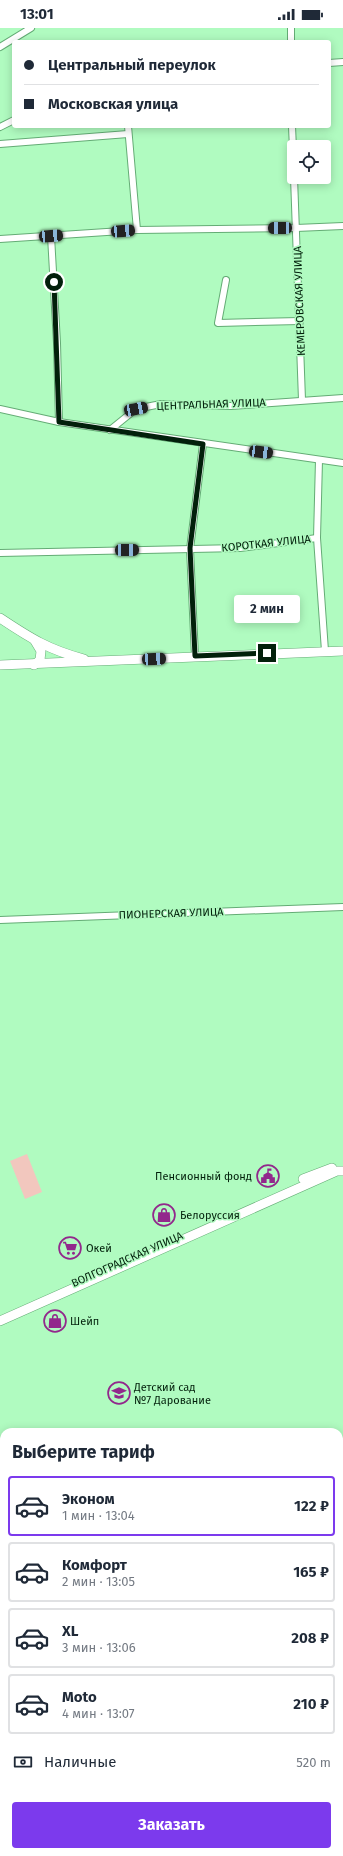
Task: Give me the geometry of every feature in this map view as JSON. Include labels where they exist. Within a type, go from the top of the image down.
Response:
[{"type":"main road","points":[[0,618],[35,641],[60,653],[93,662]]},
{"type":"main road","points":[[34,665],[40,660],[41,651],[35,641]]},
{"type":"main road","points":[[0,666],[343,650]]},
{"type":"main road","name":"ВОЛГОГРАДСКАЯ УЛИЦА","points":[[0,1316],[321,1171],[343,1166]]},
{"type":"main road","points":[[0,1321],[337,1171],[343,1171]]},
{"type":"street","points":[[0,46],[31,28]]},
{"type":"street","points":[[291,28],[291,40]]},
{"type":"street","points":[[331,63],[343,62]]},
{"type":"street","points":[[0,127],[12,121]]},
{"type":"street","points":[[128,128],[137,230]]},
{"type":"street","points":[[292,128],[293,140]]},
{"type":"street","points":[[0,144],[128,134]]},
{"type":"street","name":"КЕМЕРОВСКАЯ УЛИЦА","points":[[294,184],[302,400]]},
{"type":"street","points":[[0,239],[137,230],[343,226]]},
{"type":"street","points":[[51,236],[57,343],[59,422]]},
{"type":"street","points":[[226,280],[218,323],[300,321]]},
{"type":"street","name":"ЦЕНТРАЛЬНАЯ УЛИЦА","points":[[110,430],[136,409],[161,404],[231,406],[343,398]]},
{"type":"street","points":[[0,409],[59,422],[343,463]]},
{"type":"street","points":[[195,656],[190,548],[203,444]]},
{"type":"street","points":[[319,460],[317,538],[325,651]]},
{"type":"street","name":"КОРОТКАЯ УЛИЦА","points":[[0,553],[240,548],[317,538]]},
{"type":"street","name":"ПИОНЕРСКАЯ УЛИЦА","points":[[0,920],[343,907]]},
{"type":"shaded area","points":[[27,1154],[42,1192],[25,1199],[10,1161]]},
{"type":"place","name":"Пенсионный фонд","points":[[268,1176]]},
{"type":"place","name":"Белоруссия","points":[[164,1215]]},
{"type":"place","name":"Окей","points":[[70,1248]]},
{"type":"place","name":"Шейп","points":[[55,1321]]},
{"type":"place","name":"Детский сад №7 Дарование","points":[[119,1393]]},
{"type":"route","points":[[54,282],[59,422],[203,444],[190,548],[195,656],[267,653]]}]
